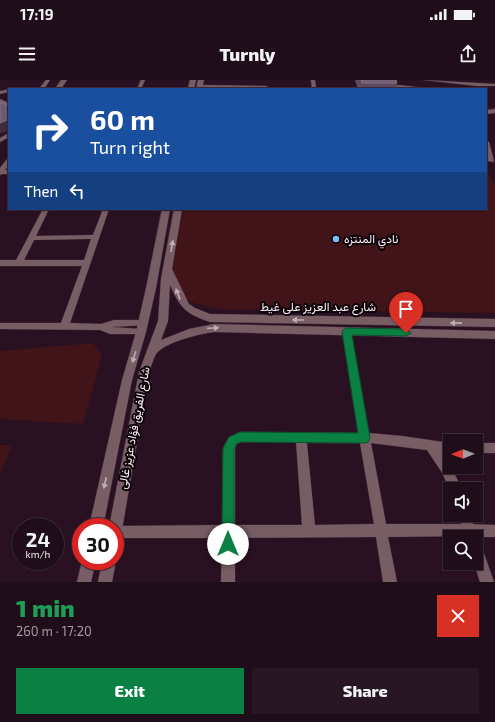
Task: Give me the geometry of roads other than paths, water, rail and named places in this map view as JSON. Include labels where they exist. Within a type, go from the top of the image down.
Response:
[{"type":"street","points":[[42,88],[48,80]]},
{"type":"street","points":[[200,85],[266,88],[266,80]]},
{"type":"street","points":[[396,80],[399,88]]},
{"type":"street","points":[[426,80],[477,85],[495,85]]},
{"type":"street","points":[[442,82],[442,88]]},
{"type":"street","points":[[487,146],[490,159]]},
{"type":"street","points":[[0,172],[8,161]]},
{"type":"street","points":[[19,263],[46,210]]},
{"type":"street","points":[[64,327],[106,210]]},
{"type":"street","name":"شارع الفريق فؤاد عزيز غالى","points":[[98,518],[127,380],[142,328],[151,288],[166,210]]},
{"type":"street","name":"شارع الفريق فؤاد عزيز غالى","points":[[117,518],[144,372],[163,321],[165,288],[178,210]]},
{"type":"street","points":[[162,226],[175,226]]},
{"type":"street","points":[[32,238],[96,237]]},
{"type":"street","points":[[0,263],[87,263]]},
{"type":"street","name":"شارع عبد العزيز على غيط","points":[[168,270],[174,281],[180,300],[192,312],[200,316],[221,319],[495,323]]},
{"type":"street","points":[[151,288],[165,288]]},
{"type":"street","points":[[317,320],[319,330]]},
{"type":"street","points":[[427,321],[430,333]]},
{"type":"street","points":[[0,326],[101,327],[110,331],[142,328]]},
{"type":"street","name":"شارع عبد العزيز على غيط","points":[[151,352],[176,337],[204,329],[319,330],[495,335]]},
{"type":"street","points":[[346,331],[390,582]]},
{"type":"street","points":[[228,582],[229,449],[232,441],[240,437],[365,438],[402,440],[443,447]]},
{"type":"street","points":[[301,438],[309,530]]},
{"type":"street","points":[[431,446],[445,467],[452,482]]},
{"type":"street","points":[[483,448],[495,448]]},
{"type":"street","points":[[124,531],[381,530],[443,532]]},
{"type":"street","points":[[483,532],[495,531]]},
{"type":"street","points":[[84,582],[87,570]]},
{"type":"street","points":[[106,582],[108,570]]},
{"type":"street","points":[[483,570],[487,582]]},
{"type":"place","name":"نادي المنتزه","points":[[336,239]]}]
